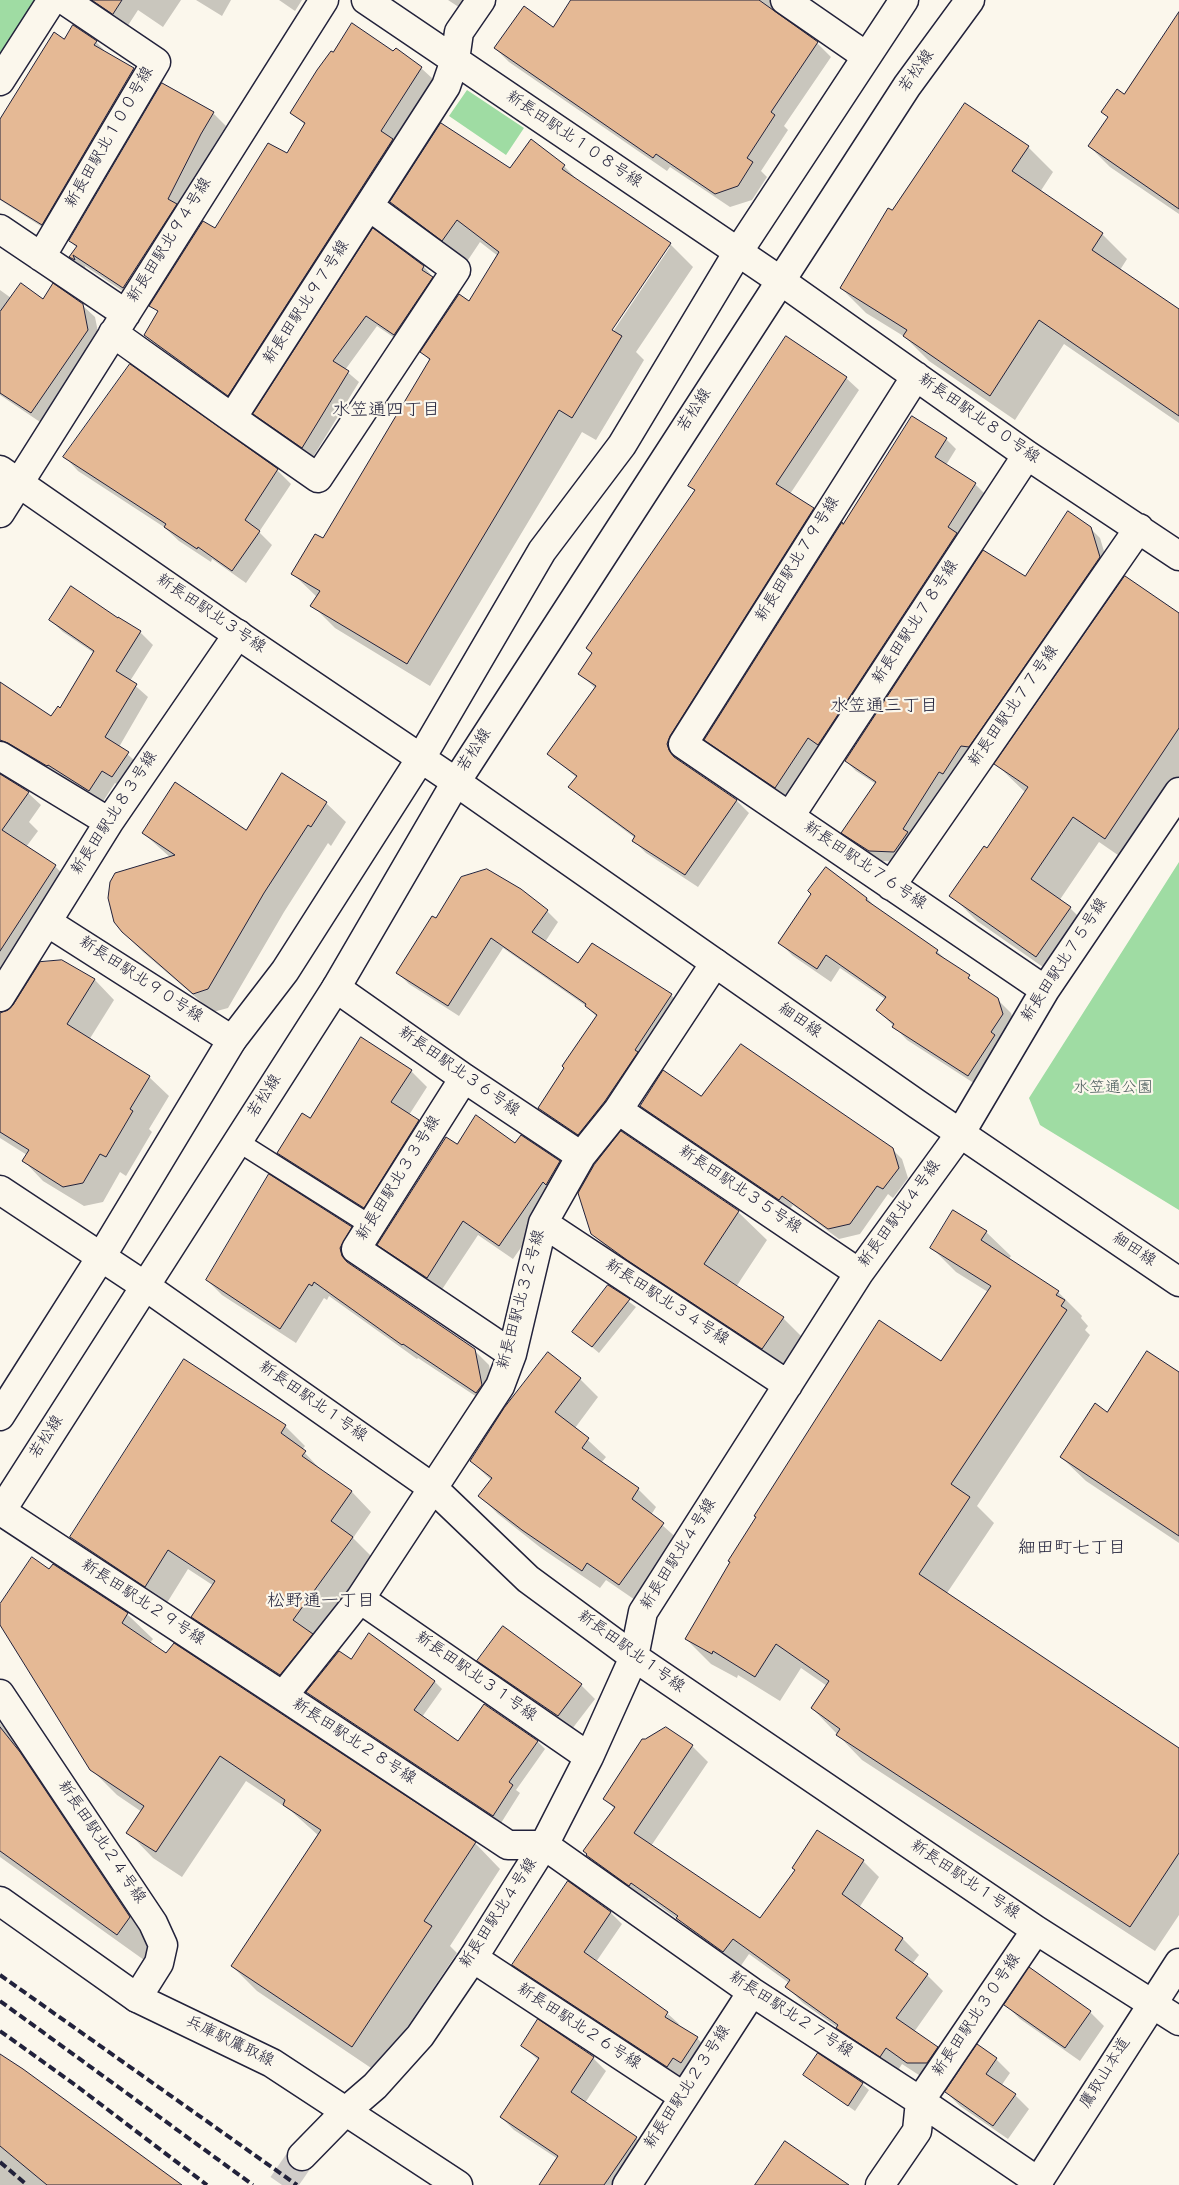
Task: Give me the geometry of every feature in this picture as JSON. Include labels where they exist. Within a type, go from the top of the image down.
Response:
[{"type":"street","points":[[0,81],[52,0]]},
{"type":"street","name":"新長田駅北１００号線","points":[[41,257],[156,62],[64,0]]},
{"type":"street","name":"新長田駅北９４号線","points":[[0,513],[9,476],[120,323],[324,0]]},
{"type":"street","name":"新長田駅北１０８号線","points":[[366,0],[781,281]]},
{"type":"street","name":"新長田駅北９７号線","points":[[232,418],[370,207],[446,86],[455,60],[459,32],[481,0]]},
{"type":"street","points":[[785,0],[866,56]]},
{"type":"street","points":[[0,1416],[101,1257],[232,1040],[285,971],[421,758],[542,551],[622,445],[738,252],[904,0]]},
{"type":"street","name":"若松線","points":[[0,1512],[336,988],[456,782],[907,86],[970,0]]},
{"type":"street","points":[[0,229],[41,257],[232,418],[318,478],[456,270],[370,207]]},
{"type":"street","name":"新長田駅北８０号線","points":[[781,281],[1027,455],[1179,556]]},
{"type":"street","name":"新長田駅北７９号線","points":[[683,744],[916,376]]},
{"type":"street","name":"新長田駅北７８号線","points":[[790,816],[1027,455]]},
{"type":"street","name":"新長田駅北３号線","points":[[9,476],[421,758]]},
{"type":"street","name":"新長田駅北７７号線","points":[[892,886],[1139,528]]},
{"type":"street","name":"新長田駅北８３号線","points":[[0,997],[109,822],[238,634]]},
{"type":"street","name":"新長田駅北７６号線","points":[[683,744],[1045,990]]},
{"type":"street","points":[[0,756],[109,822]]},
{"type":"street","name":"細田線","points":[[421,758],[960,1134],[1179,1282]]},
{"type":"street","name":"新長田駅北７５号線","points":[[960,1134],[1045,990],[1179,792]]},
{"type":"street","name":"新長田駅北９０号線","points":[[47,922],[232,1040]]},
{"type":"street","name":"新長田駅北３２号線","points":[[433,1488],[500,1386],[512,1354],[543,1223],[581,1156],[618,1110],[715,963]]},
{"type":"street","name":"新長田駅北３６号線","points":[[336,988],[464,1078],[581,1156]]},
{"type":"street","name":"新長田駅北３３号線","points":[[464,1078],[356,1248],[512,1354]]},
{"type":"street","name":"新長田駅北３５号線","points":[[618,1110],[860,1273]]},
{"type":"street","name":"新長田駅北４号線","points":[[302,2156],[346,2110],[375,2086],[420,2036],[473,1958],[544,1846],[589,1757],[634,1657],[643,1612],[860,1273],[960,1134]]},
{"type":"street","name":"新長田駅北１号線","points":[[0,1190],[145,1286],[433,1488],[528,1579],[634,1657],[1036,1930],[1179,2021]]},
{"type":"street","name":"新長田駅北３４号線","points":[[543,1223],[788,1385]]},
{"type":"street","name":"新長田駅北２８号線","points":[[433,1488],[360,1599],[283,1696],[508,1845],[544,1846]]},
{"type":"street","name":"新長田駅北２９号線","points":[[0,1512],[283,1696]]},
{"type":"street","name":"新長田駅北３１号線","points":[[360,1599],[589,1757]]},
{"type":"street","name":"新長田駅北２４号線","points":[[0,1694],[153,1923],[163,1945],[159,1963],[137,1998]]},
{"type":"street","name":"新長田駅北２７号線","points":[[544,1846],[752,1992],[920,2101],[1038,2183]]},
{"type":"street","name":"兵庫駅鷹取線","points":[[0,1901],[137,1998],[272,2063],[458,2185]]},
{"type":"street","name":"新長田駅北３０号線","points":[[920,2101],[1036,1930]]},
{"type":"street","name":"新長田駅北２６号線","points":[[473,1958],[684,2097]]},
{"type":"street","name":"鷹取山本道","points":[[1038,2183],[1179,1963]]},
{"type":"street","name":"新長田駅北２３号線","points":[[627,2185],[752,1992]]},
{"type":"street","points":[[880,2185],[917,2131],[920,2101]]},
{"type":"lane","points":[[237,1141],[370,1225]]},
{"type":"green space","points":[[0,0],[36,0],[0,58]]},
{"type":"green space","points":[[467,90],[524,128],[506,155],[449,116]]},
{"type":"green space","name":"水笠通公園","points":[[1179,862],[1179,1210],[1040,1125],[1029,1098]]},
{"type":"building","points":[[92,0],[122,0],[113,14]]},
{"type":"building","points":[[571,0],[759,0],[818,42],[771,112],[775,115],[747,158],[753,162],[738,186],[715,194],[656,154],[653,158],[494,48],[524,6],[553,27]]},
{"type":"building","points":[[1179,12],[1179,209],[1088,146],[1108,117],[1101,112],[1117,89],[1124,94]]},
{"type":"building","points":[[352,23],[393,51],[396,48],[422,67],[381,131],[393,139],[228,396],[144,335],[158,311],[149,306],[203,221],[215,228],[268,143],[287,153],[305,123],[290,113],[317,70],[331,51],[333,52]]},
{"type":"building","points":[[73,25],[97,41],[94,45],[134,68],[42,225],[0,199],[0,119],[54,32],[64,39]]},
{"type":"building","points":[[162,83],[214,112],[168,199],[177,204],[123,288],[73,255],[75,260],[69,257],[77,246],[69,241]]},
{"type":"building","points":[[965,103],[1029,146],[1012,171],[1103,233],[1092,250],[1179,309],[1179,416],[1039,320],[990,396],[903,336],[907,330],[840,288],[888,208],[892,210]]},
{"type":"building","points":[[441,123],[510,168],[531,139],[565,165],[562,169],[671,243],[612,330],[622,336],[572,418],[559,410],[407,664],[310,606],[320,591],[291,574],[315,534],[323,538],[430,359],[420,352],[459,294],[469,301],[499,252],[457,220],[442,241],[390,202]]},
{"type":"building","points":[[373,228],[424,266],[422,270],[433,277],[394,335],[366,316],[333,361],[349,371],[302,448],[253,414]]},
{"type":"building","points":[[21,283],[43,299],[53,283],[83,304],[88,330],[31,413],[0,393],[0,312]]},
{"type":"building","points":[[786,336],[847,377],[776,484],[814,508],[670,736],[667,744],[674,757],[737,800],[685,875],[632,841],[635,836],[568,787],[577,776],[547,754],[596,686],[578,674],[592,653],[586,648],[695,490],[688,486]]},
{"type":"building","points":[[130,364],[278,469],[245,520],[260,531],[232,571],[198,547],[197,549],[164,527],[166,524],[63,457]]},
{"type":"building","points":[[912,416],[947,438],[935,457],[976,483],[948,527],[957,533],[818,745],[808,738],[775,788],[704,740],[842,522],[843,524]]},
{"type":"building","points":[[1068,511],[1091,527],[1100,557],[969,747],[961,746],[943,774],[939,772],[903,829],[908,832],[894,852],[869,851],[841,833],[876,782],[845,761],[983,550],[1025,576]]},
{"type":"building","points":[[1125,576],[1179,613],[1179,728],[1105,839],[1073,817],[1031,879],[1071,907],[1036,957],[949,896],[984,846],[987,848],[1028,787],[994,764]]},
{"type":"building","points":[[71,586],[118,618],[141,631],[116,671],[137,684],[105,737],[129,752],[112,777],[102,771],[89,791],[48,765],[0,740],[0,682],[51,716],[58,706],[60,708],[94,651],[49,620]]},
{"type":"building","points":[[282,773],[327,802],[311,827],[308,825],[264,893],[208,989],[193,994],[122,932],[114,922],[108,898],[110,882],[115,873],[175,855],[142,833],[175,782],[246,830]]},
{"type":"building","points":[[0,774],[29,792],[2,830],[56,865],[0,951]]},
{"type":"building","points":[[826,867],[867,898],[866,900],[938,950],[936,953],[970,975],[968,978],[998,998],[1003,1014],[991,1032],[995,1035],[968,1076],[892,1027],[894,1024],[876,1010],[886,997],[826,955],[817,969],[778,943],[811,894],[808,891]]},
{"type":"building","points":[[487,869],[521,889],[548,910],[532,932],[578,963],[592,943],[672,994],[635,1050],[638,1052],[605,1101],[578,1135],[538,1108],[564,1068],[562,1066],[597,1015],[585,1006],[586,1004],[491,938],[448,1006],[396,973],[432,916],[436,918],[461,877]]},
{"type":"building","points":[[62,960],[95,979],[67,1024],[150,1076],[130,1109],[133,1111],[106,1157],[100,1154],[83,1183],[63,1187],[22,1161],[29,1150],[0,1132],[0,1013],[8,1010],[13,1005],[40,962]]},
{"type":"building","points":[[361,1037],[412,1070],[391,1102],[419,1120],[364,1208],[277,1153],[302,1113],[310,1118]]},
{"type":"building","points":[[741,1044],[893,1148],[899,1168],[883,1189],[877,1186],[850,1224],[828,1229],[782,1196],[779,1200],[640,1106],[663,1070],[701,1096]]},
{"type":"building","points":[[476,1115],[515,1143],[521,1135],[560,1161],[546,1185],[543,1182],[499,1246],[463,1221],[427,1278],[377,1245],[446,1137],[457,1144]]},
{"type":"building","points":[[621,1131],[739,1211],[704,1264],[784,1317],[762,1349],[591,1234],[578,1193],[594,1165]]},
{"type":"building","points":[[269,1174],[352,1227],[340,1248],[342,1256],[347,1262],[475,1349],[482,1385],[476,1393],[402,1345],[314,1282],[312,1286],[309,1284],[280,1329],[206,1280]]},
{"type":"building","points":[[953,1210],[987,1231],[981,1240],[1059,1291],[1056,1295],[1065,1300],[1061,1306],[1067,1310],[951,1484],[970,1497],[919,1574],[1179,1748],[1179,1853],[1130,1927],[836,1735],[840,1729],[811,1708],[829,1681],[776,1644],[755,1677],[713,1651],[712,1654],[685,1639],[730,1562],[728,1561],[756,1517],[754,1516],[879,1320],[941,1361],[991,1286],[930,1248]]},
{"type":"building","points":[[608,1285],[630,1299],[592,1347],[572,1332]]},
{"type":"building","points":[[1147,1351],[1179,1372],[1179,1536],[1060,1457],[1095,1403],[1107,1412]]},
{"type":"building","points":[[548,1352],[581,1378],[555,1412],[589,1438],[582,1448],[639,1488],[632,1499],[664,1523],[619,1585],[587,1563],[582,1571],[522,1530],[478,1496],[492,1478],[470,1461],[504,1408]]},
{"type":"building","points":[[184,1359],[286,1425],[281,1433],[306,1451],[302,1456],[352,1491],[331,1521],[353,1537],[293,1620],[313,1634],[280,1675],[191,1617],[215,1581],[168,1550],[145,1587],[70,1537]]},
{"type":"building","points":[[32,1557],[49,1569],[53,1564],[128,1613],[122,1623],[166,1653],[174,1643],[476,1842],[424,1921],[432,1926],[352,2047],[231,1966],[321,1830],[283,1805],[285,1800],[220,1756],[156,1852],[126,1833],[144,1806],[90,1770],[0,1625],[0,1604]]},
{"type":"building","points":[[503,1626],[582,1684],[558,1716],[477,1661]]},
{"type":"building","points":[[369,1633],[435,1681],[414,1710],[458,1741],[484,1704],[538,1741],[509,1782],[513,1785],[493,1816],[306,1692],[339,1651],[351,1659]]},
{"type":"building","points":[[0,1727],[20,1752],[130,1917],[117,1935],[0,1851]]},
{"type":"building","points":[[666,1727],[693,1745],[634,1833],[760,1918],[795,1870],[792,1868],[817,1830],[864,1860],[842,1894],[903,1938],[895,1950],[928,1974],[896,2018],[938,2047],[927,2063],[907,2063],[886,2048],[880,2057],[836,2028],[838,2025],[785,1987],[790,1980],[733,1939],[723,1952],[676,1918],[678,1916],[631,1883],[629,1886],[586,1855],[583,1851],[615,1807],[603,1799],[642,1739]]},
{"type":"building","points":[[568,1881],[611,1912],[584,1952],[668,2012],[665,2017],[698,2037],[681,2063],[673,2058],[667,2067],[512,1965]]},
{"type":"building","points":[[1029,1967],[1091,2011],[1065,2048],[1004,2005]]},
{"type":"building","points":[[538,2019],[594,2057],[571,2092],[637,2137],[604,2185],[539,2185],[558,2156],[500,2117],[539,2058],[521,2046]]},
{"type":"building","points":[[977,2044],[997,2058],[986,2074],[1016,2094],[993,2126],[945,2092]]},
{"type":"building","points":[[818,2053],[863,2083],[848,2106],[803,2075]]},
{"type":"building","points":[[0,2054],[182,2185],[47,2185],[0,2146]]},
{"type":"building","points":[[785,2141],[849,2185],[755,2185]]},
{"type":"tunnel","points":[[282,2185],[302,2156]]},
{"type":"railway","points":[[0,1975],[297,2185]]},
{"type":"railway","points":[[0,2001],[253,2185]]},
{"type":"railway","points":[[0,2031],[78,2087],[207,2185]]},
{"type":"railway","points":[[0,2162],[27,2185]]},
{"type":"district","name":"水笠通四丁目","points":[[386,413]]},
{"type":"district","name":"水笠通三丁目","points":[[884,709]]},
{"type":"district","name":"細田町七丁目","points":[[1072,1551]]},
{"type":"district","name":"松野通一丁目","points":[[321,1604]]}]
